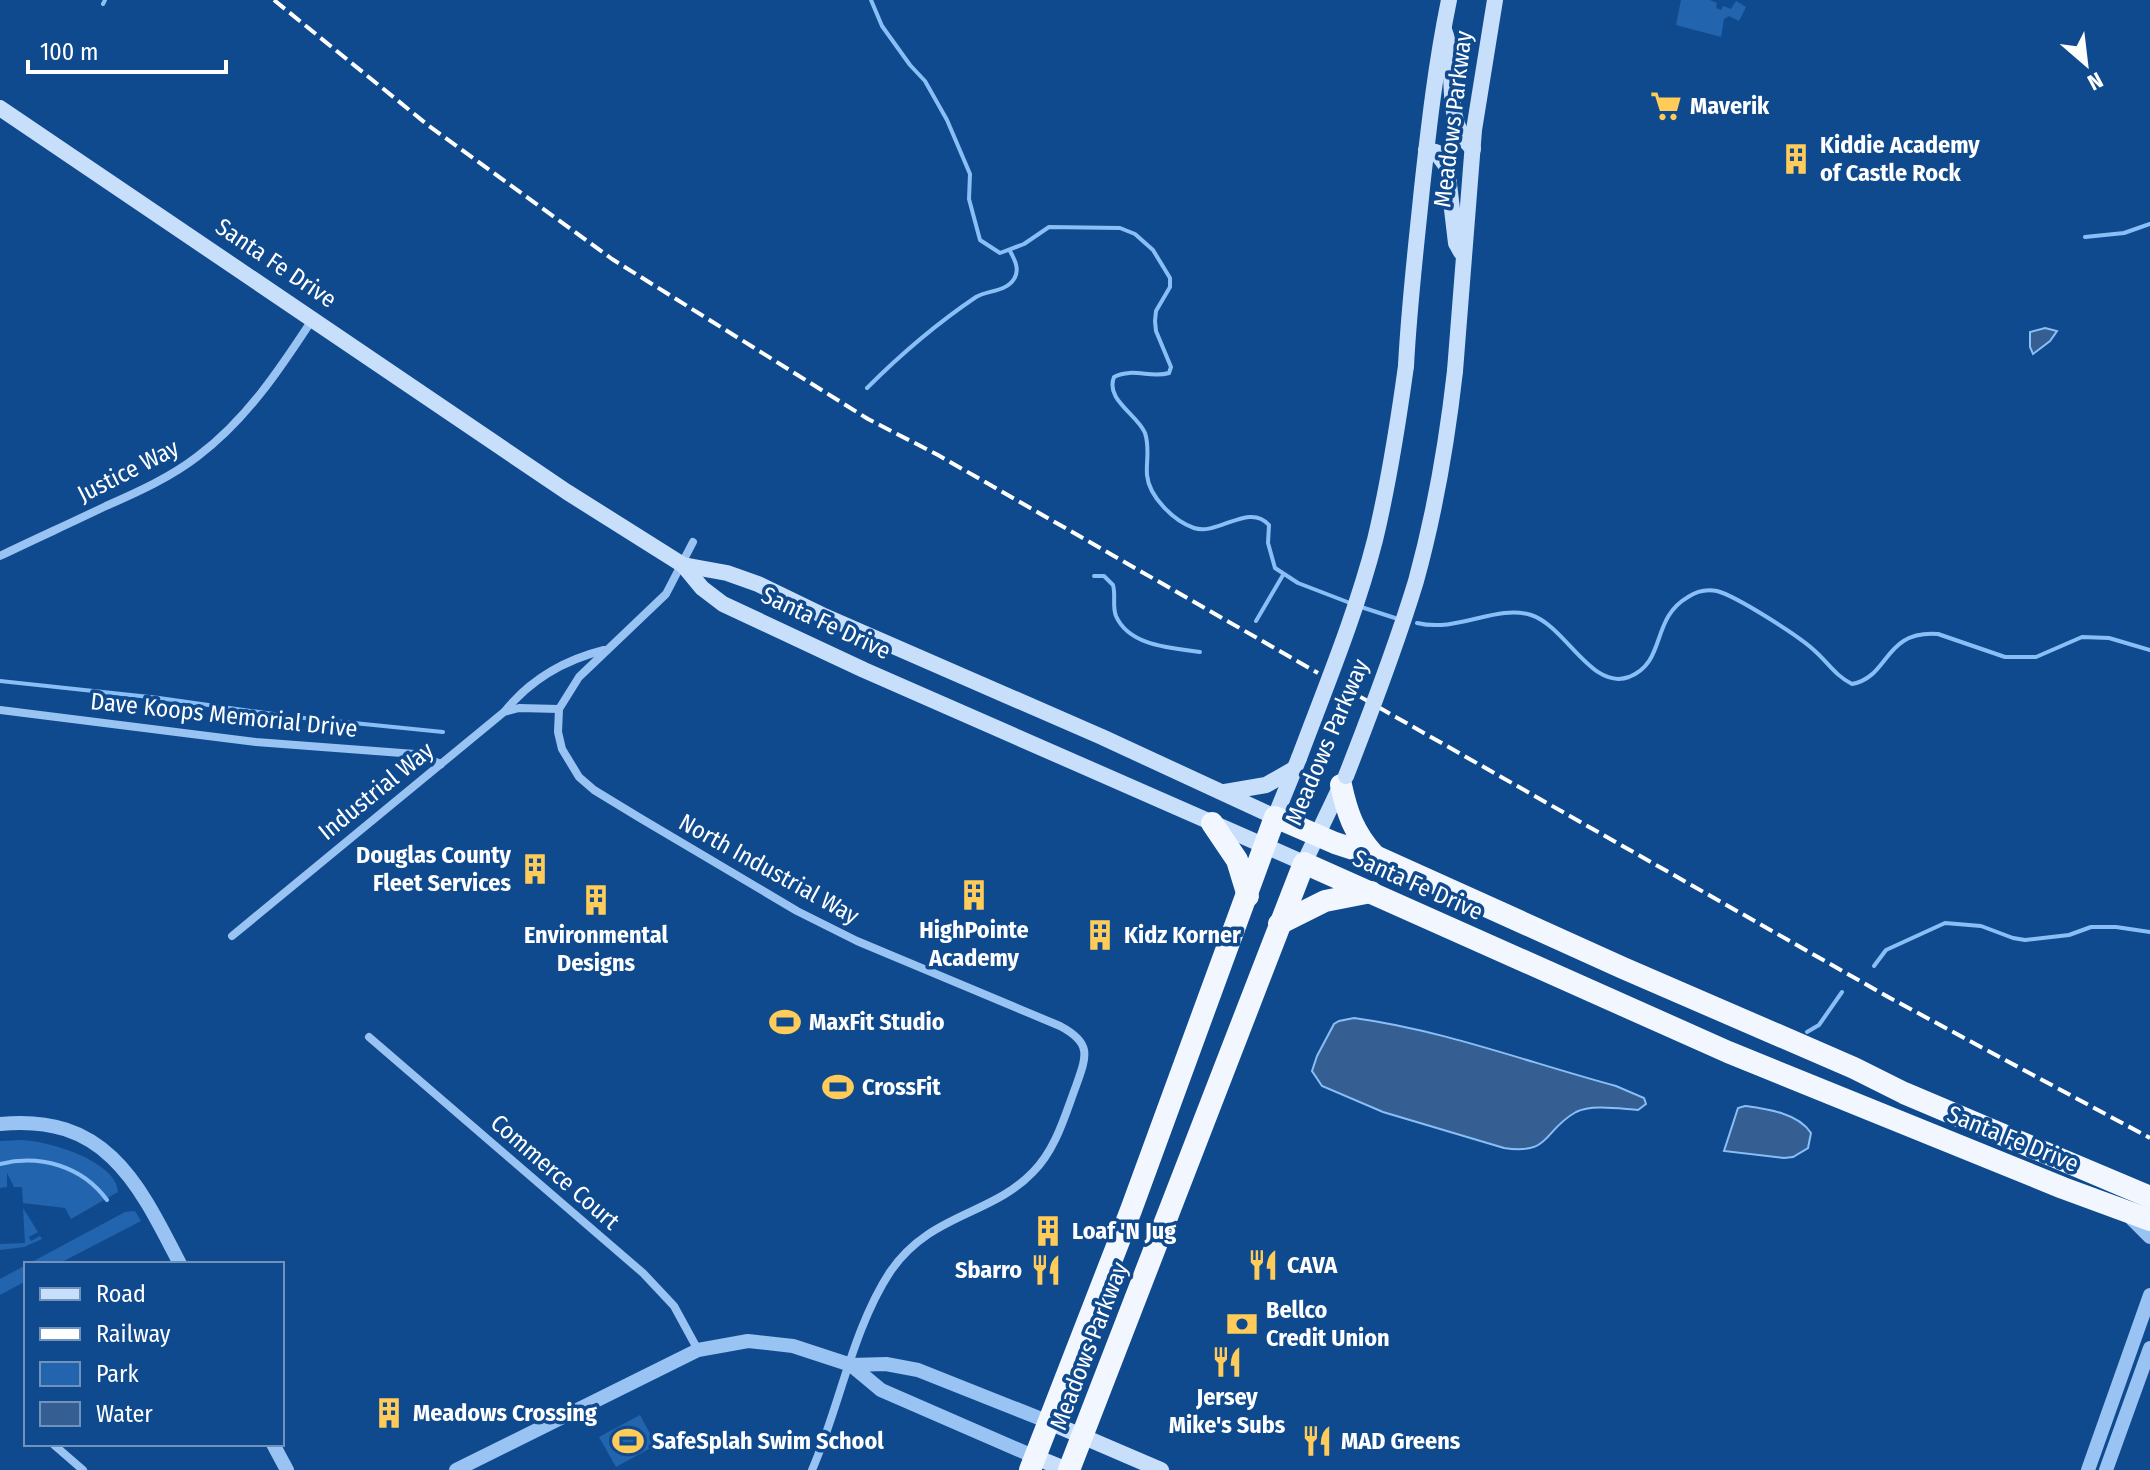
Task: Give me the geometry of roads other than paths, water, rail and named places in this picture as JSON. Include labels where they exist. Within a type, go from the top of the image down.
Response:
[{"type":"highway","points":[[1343,780],[1350,822],[1358,837],[1375,856]]},
{"type":"highway","name":"Santa Fe Drive","points":[[1275,817],[1375,856],[1919,1099],[2150,1197]]},
{"type":"highway","name":"Meadows Parkway","points":[[1033,1464],[1103,1284],[1275,817]]},
{"type":"highway","points":[[1212,823],[1237,860],[1248,896]]},
{"type":"highway","name":"Santa Fe Drive","points":[[1304,863],[1728,1052],[2063,1188],[2150,1220]]},
{"type":"highway","name":"Meadows Parkway","points":[[1068,1470],[1304,863]]},
{"type":"highway","points":[[1279,924],[1325,901],[1372,892]]},
{"type":"main road","name":"Meadows Parkway","points":[[1275,817],[1353,612],[1374,541],[1394,451],[1406,366],[1409,301],[1433,81],[1449,0]]},
{"type":"main road","name":"Meadows Parkway","points":[[1304,863],[1343,780],[1393,652],[1415,582],[1443,462],[1455,371],[1473,149],[1481,78],[1495,0]]},
{"type":"main road","points":[[1443,28],[1450,45],[1453,108],[1461,138],[1473,149]]},
{"type":"main road","name":"Santa Fe Drive","points":[[0,108],[567,492],[683,565],[711,597],[758,621],[1304,863]]},
{"type":"main road","points":[[1426,150],[1436,152],[1447,167],[1456,243],[1463,256]]},
{"type":"main road","name":"Santa Fe Drive","points":[[683,565],[727,573],[758,584],[1275,817]]},
{"type":"main road","points":[[1224,792],[1266,785],[1297,764]]},
{"type":"main road","points":[[1049,1422],[1161,1470]]},
{"type":"main road","points":[[1033,1464],[1068,1470]]},
{"type":"street","name":"Justice Way","points":[[0,556],[168,476],[199,456],[254,401],[312,319]]},
{"type":"street","points":[[504,712],[519,708],[559,709],[579,677],[666,594],[693,542]]},
{"type":"street","points":[[504,712],[518,695],[552,669],[580,656],[608,649]]},
{"type":"street","name":"North Industrial Way","points":[[559,709],[558,732],[562,749],[579,777],[594,790],[797,911],[857,941],[1060,1026],[1083,1045],[1083,1067],[1062,1124],[1041,1164],[1013,1189],[938,1227],[908,1250],[876,1297],[851,1365]]},
{"type":"street","name":"Dave Koops Memorial Drive","points":[[0,710],[256,742],[415,754],[441,764]]},
{"type":"street","name":"Industrial Way","points":[[232,936],[504,712]]},
{"type":"street","name":"Commerce Court","points":[[369,1037],[643,1273],[674,1306],[698,1350]]},
{"type":"street","points":[[0,1124],[55,1128],[102,1148],[122,1165],[135,1182],[179,1262]]},
{"type":"street","points":[[2108,1204],[2133,1220],[2150,1237]]},
{"type":"street","points":[[2088,1470],[2150,1295]]},
{"type":"street","points":[[456,1470],[698,1350],[733,1342],[765,1341],[793,1346],[851,1365],[886,1364],[918,1370],[1049,1422]]},
{"type":"street","points":[[2106,1470],[2150,1348]]},
{"type":"street","points":[[851,1365],[881,1390],[1033,1464]]},
{"type":"street","points":[[812,1470],[851,1365]]},
{"type":"street","points":[[55,1446],[83,1470]]},
{"type":"street","points":[[274,1446],[287,1470]]},
{"type":"water","points":[[2045,328],[2057,331],[2033,354],[2030,332]]},
{"type":"water","points":[[1354,1018],[1420,1030],[1616,1086],[1644,1098],[1646,1104],[1638,1110],[1590,1108],[1576,1112],[1539,1145],[1504,1148],[1383,1112],[1322,1086],[1312,1071],[1317,1056],[1334,1024]]},
{"type":"water","points":[[1745,1106],[1781,1113],[1798,1121],[1811,1133],[1808,1148],[1793,1157],[1784,1158],[1724,1151],[1738,1108]]},
{"type":"waterway","points":[[103,4],[105,0]]},
{"type":"waterway","points":[[871,0],[882,26],[925,81],[947,120],[970,174],[969,199],[980,240],[1000,253],[1024,244],[1049,227],[1120,228],[1135,234],[1153,250],[1170,278],[1170,287],[1156,311],[1155,321],[1171,367],[1169,373],[1121,374],[1114,377],[1112,385],[1118,400],[1145,433],[1147,475],[1157,500],[1171,514],[1194,528],[1213,528],[1243,518],[1261,519],[1269,525],[1268,543],[1275,568],[1298,583],[1350,603]]},
{"type":"waterway","points":[[2085,237],[2124,233],[2150,224]]},
{"type":"waterway","points":[[867,388],[919,340],[961,307],[976,297],[1011,283],[1017,269],[1010,251]]},
{"type":"waterway","points":[[1256,621],[1283,575]]},
{"type":"waterway","points":[[1094,576],[1104,576],[1113,585],[1116,616],[1131,634],[1152,644],[1200,652]]},
{"type":"waterway","points":[[1417,623],[1447,624],[1504,613],[1531,615],[1556,631],[1591,666],[1615,679],[1629,677],[1641,670],[1649,661],[1676,606],[1691,595],[1706,590],[1726,594],[1768,618],[1808,645],[1837,674],[1852,684],[1874,673],[1897,646],[1920,635],[1938,634],[2005,657],[2036,657],[2082,637],[2109,638],[2150,650]]},
{"type":"waterway","points":[[1358,606],[1395,618]]},
{"type":"waterway","points":[[0,681],[443,732]]},
{"type":"waterway","points":[[1874,966],[1886,950],[1945,923],[1981,926],[2025,940],[2069,935],[2091,927],[2150,932]]},
{"type":"waterway","points":[[1807,1032],[1819,1025],[1842,992]]},
{"type":"waterway","points":[[0,1164],[30,1161],[59,1166],[85,1179],[107,1200]]},
{"type":"railway","points":[[274,0],[429,126],[612,259],[868,419],[938,455],[1318,673]]},
{"type":"railway","points":[[1343,687],[1890,998],[2150,1138]]},
{"type":"place","name":"Maverik","points":[[1666,106]]},
{"type":"place","name":"Kiddie Academy of Castle Rock","points":[[1796,159]]},
{"type":"place","name":"Douglas County Fleet Services","points":[[535,869]]},
{"type":"place","name":"HighPointe Academy","points":[[974,895]]},
{"type":"place","name":"Environmental Designs","points":[[596,900]]},
{"type":"place","name":"Kidz Korner","points":[[1100,935]]},
{"type":"place","name":"MaxFit Studio","points":[[785,1022]]},
{"type":"place","name":"CrossFit","points":[[838,1087]]},
{"type":"place","name":"Loaf 'N Jug","points":[[1048,1231]]},
{"type":"place","name":"CAVA","points":[[1263,1265]]},
{"type":"place","name":"Sbarro","points":[[1046,1270]]},
{"type":"place","name":"Bellco Credit Union","points":[[1242,1324]]},
{"type":"place","name":"Jersey Mike's Subs","points":[[1227,1362]]},
{"type":"place","name":"Meadows Crossing","points":[[389,1413]]},
{"type":"place","name":"SafeSplah Swim School","points":[[628,1441]]},
{"type":"place","name":"MAD Greens","points":[[1317,1441]]}]
